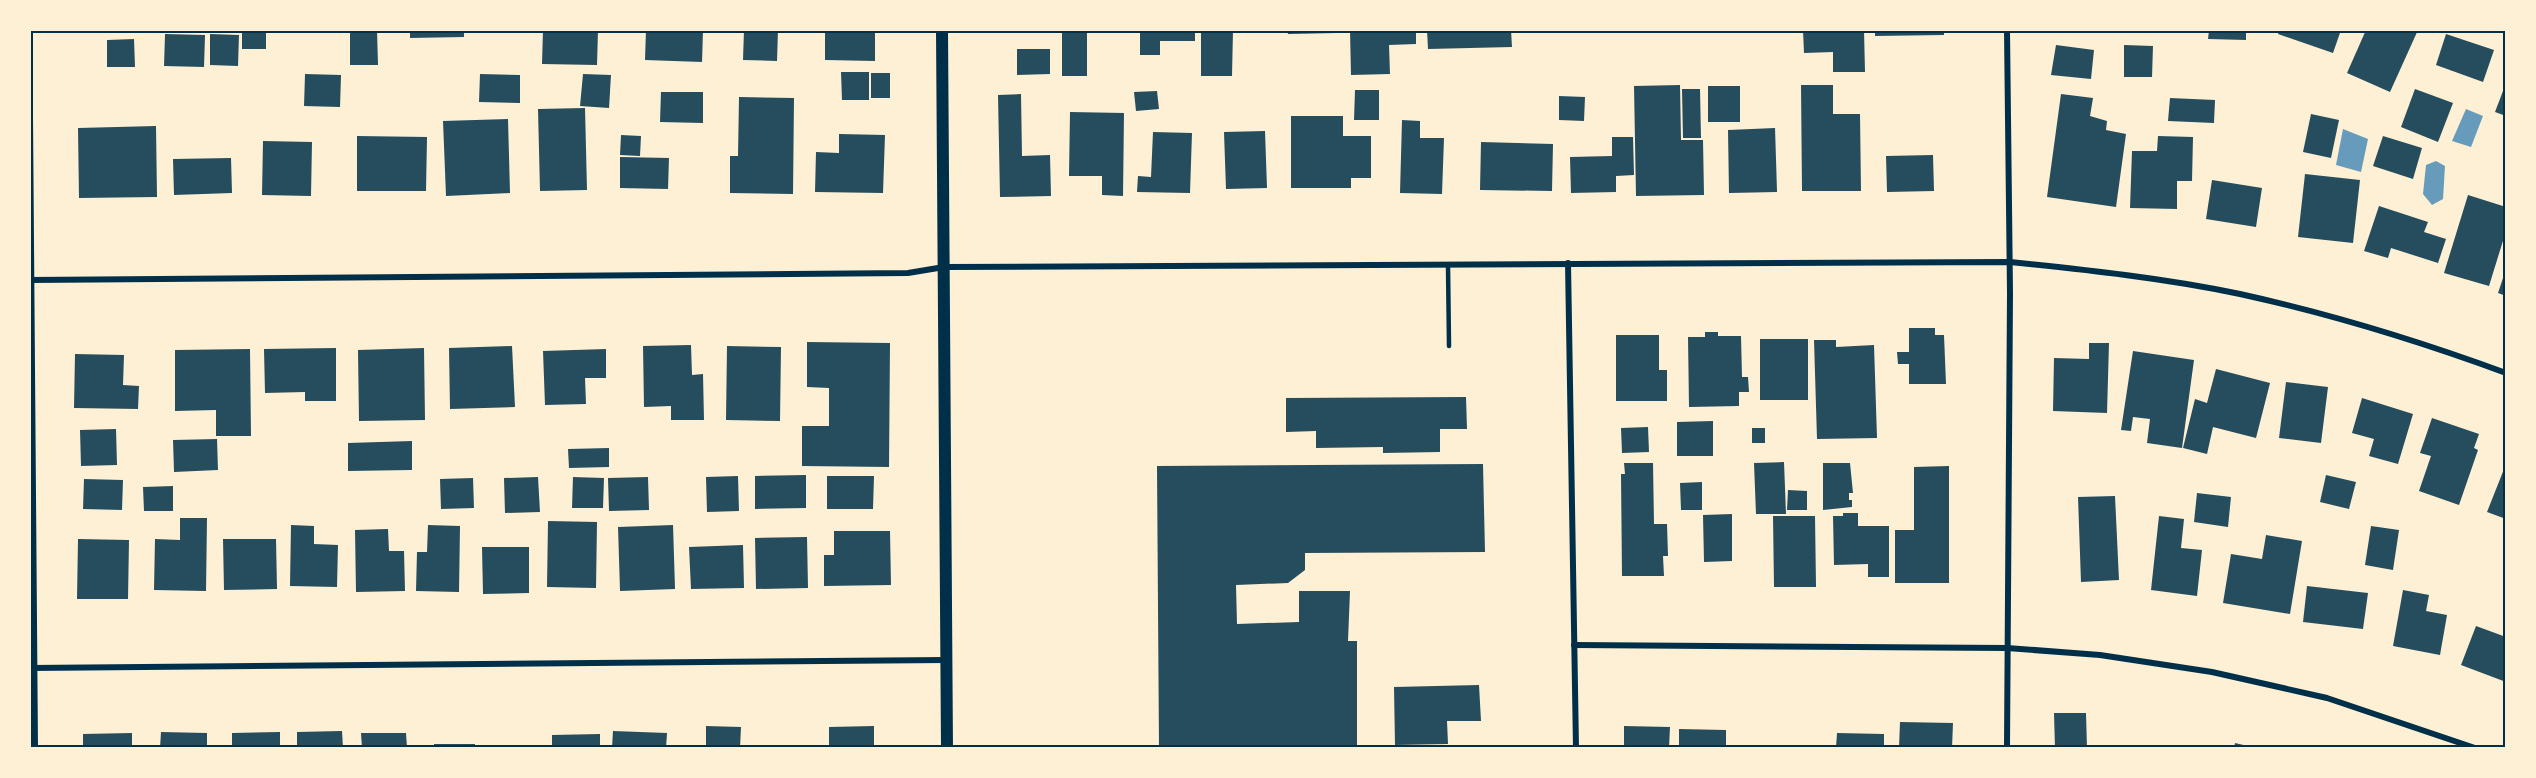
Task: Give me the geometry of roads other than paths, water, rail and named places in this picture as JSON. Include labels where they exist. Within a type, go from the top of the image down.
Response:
[{"type":"main road","points":[[942,30],[947,748]]},
{"type":"street","points":[[2007,30],[2010,262],[2007,748]]},
{"type":"street","points":[[30,115],[32,668],[35,748]]},
{"type":"street","points":[[32,280],[908,273],[944,267],[2010,262],[2112,273],[2239,294],[2370,326],[2506,373]]},
{"type":"street","points":[[1568,263],[1575,748]]},
{"type":"street","points":[[1574,645],[2007,648],[2100,654],[2212,672],[2327,698],[2475,748]]},
{"type":"street","points":[[32,668],[946,660]]},
{"type":"lane","points":[[1449,265],[1449,346]]},
{"type":"water","points":[[2466,109],[2483,116],[2471,147],[2452,141]]},
{"type":"water","points":[[2343,129],[2368,139],[2361,172],[2336,165]]},
{"type":"water","points":[[2436,161],[2445,166],[2443,199],[2432,205],[2423,194],[2426,165]]}]
